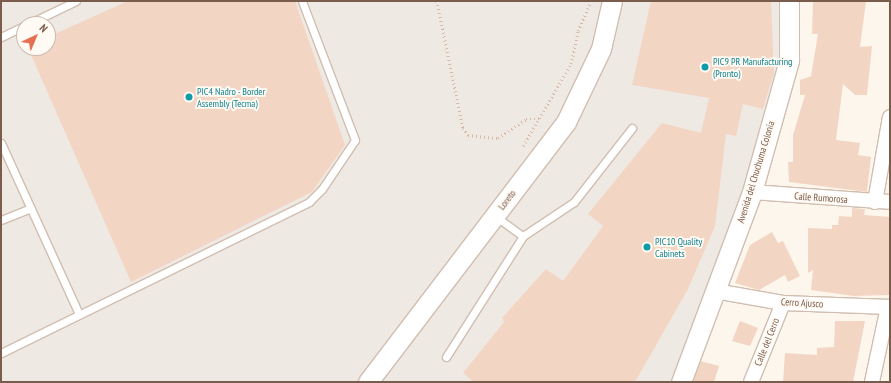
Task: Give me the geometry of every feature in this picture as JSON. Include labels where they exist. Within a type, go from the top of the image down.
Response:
[{"type":"street","name":"Loreto","points":[[372,380],[566,122],[601,49],[612,1]]},
{"type":"street","name":"Avenida del Chuchuma Colonia","points":[[681,382],[752,192],[789,60],[789,1]]},
{"type":"street","points":[[875,202],[890,117]]},
{"type":"street","name":"Calle Rumorosa","points":[[752,192],[890,202]]},
{"type":"street","name":"Cerro Ajusco","points":[[715,291],[783,303],[889,307]]},
{"type":"street","name":"Calle del Cerro","points":[[751,382],[783,303]]},
{"type":"street","points":[[872,382],[889,307]]},
{"type":"lane","points":[[45,16],[76,1]]},
{"type":"lane","points":[[1,353],[310,202],[352,149],[354,131],[302,1]]},
{"type":"lane","points":[[1,37],[16,30]]},
{"type":"lane","points":[[446,357],[523,236],[574,202],[632,128]]},
{"type":"lane","points":[[1,143],[79,314]]},
{"type":"lane","points":[[1,220],[30,208]]},
{"type":"lane","points":[[495,216],[523,236]]},
{"type":"path","points":[[437,1],[463,128],[468,135],[498,138],[526,119],[540,120]]},
{"type":"path","points":[[518,152],[540,120],[571,64],[578,31],[591,1]]},
{"type":"shaded area","points":[[1,1],[781,1],[781,72],[743,192],[671,382],[1,382]]},
{"type":"building","name":"PIC4 Nadro - Border Assembly (Tecma)","points":[[128,1],[295,1],[345,145],[312,192],[131,282],[32,56],[56,56],[56,33]]},
{"type":"building","name":"PIC10 Quality Cabinets","points":[[651,1],[771,1],[774,73],[763,109],[743,104],[736,136],[726,134],[715,226],[688,289],[635,382],[474,382],[463,373],[504,322],[502,318],[546,269],[563,281],[603,226],[588,214],[662,123],[701,133],[709,98],[632,85]]},
{"type":"building","points":[[813,1],[866,1],[860,47],[872,46],[867,95],[855,95],[843,84],[836,140],[860,143],[858,155],[871,157],[867,192],[789,182],[788,162],[793,162],[793,135],[805,95],[800,95],[800,80],[811,76],[818,34],[812,34]]},
{"type":"building","points":[[852,208],[865,209],[864,215],[890,217],[890,295],[854,296],[811,290],[813,270],[808,273],[808,228],[832,229],[832,225],[838,225],[839,216],[852,217]]},
{"type":"building","points":[[772,232],[778,243],[783,241],[800,276],[788,282],[785,275],[759,290],[735,283],[750,245]]},
{"type":"building","points":[[740,321],[758,328],[750,346],[732,341]]},
{"type":"building","points":[[835,321],[865,321],[853,382],[783,382],[785,353],[817,355],[817,348],[834,347]]},
{"type":"building","points":[[700,361],[719,366],[714,382],[693,382]]},
{"type":"place","name":"PIC9 PR Manufacturing (Pronto)","points":[[705,67]]},
{"type":"place","name":"PIC4 Nadro - Border Assembly (Tecma)","points":[[189,97]]},
{"type":"place","name":"PIC10 Quality Cabinets","points":[[647,247]]}]
